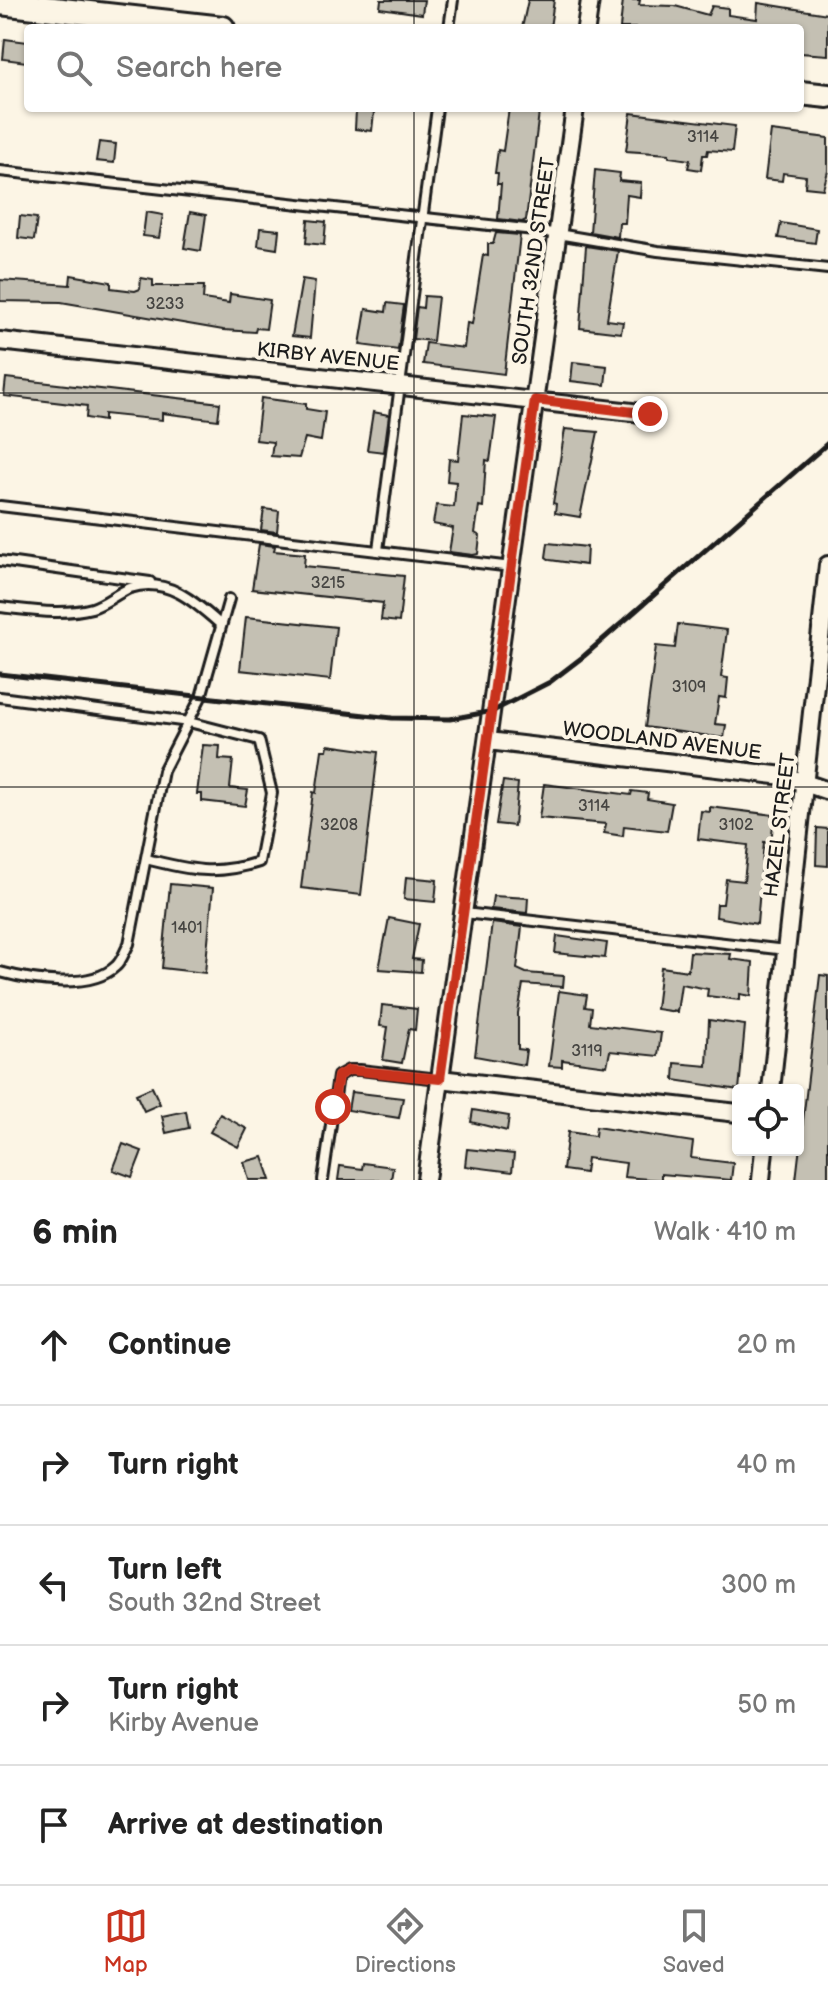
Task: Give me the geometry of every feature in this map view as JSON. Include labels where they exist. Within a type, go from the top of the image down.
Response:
[{"type":"main road","points":[[0,3],[187,24]]},
{"type":"main road","points":[[804,93],[828,96]]},
{"type":"street","points":[[587,24],[590,0]]},
{"type":"street","name":"SOUTH 32ND STREET","points":[[426,1180],[574,112]]},
{"type":"street","name":"KIRBY AVENUE","points":[[0,341],[650,414]]},
{"type":"street","name":"HAZEL STREET","points":[[772,1084],[828,565]]},
{"type":"street","name":"WOODLAND AVENUE","points":[[488,741],[784,776],[828,791]]},
{"type":"street","points":[[440,1079],[732,1112]]},
{"type":"street","points":[[761,1180],[763,1156]]},
{"type":"lane","points":[[450,24],[453,0]]},
{"type":"lane","points":[[378,550],[436,112]]},
{"type":"lane","points":[[0,171],[423,218],[828,269]]},
{"type":"lane","points":[[0,506],[512,567]]},
{"type":"lane","points":[[0,561],[153,583],[191,598],[221,625]]},
{"type":"lane","points":[[0,607],[72,611],[94,607],[128,589],[153,583]]},
{"type":"lane","points":[[0,972],[36,981],[60,982],[92,977],[116,966],[129,944],[163,771],[201,697],[229,599]]},
{"type":"lane","points":[[0,697],[189,722],[259,740],[272,793],[259,862],[229,872],[206,871],[146,859]]},
{"type":"lane","points":[[464,913],[786,950]]},
{"type":"lane","points":[[323,1180],[336,1084],[343,1072],[360,1070],[440,1079]]},
{"type":"building","points":[[381,0],[424,0],[422,14],[380,8]]},
{"type":"building","points":[[528,0],[554,0],[551,24],[523,24]]},
{"type":"building","points":[[623,0],[640,0],[639,5],[675,6],[708,15],[712,6],[728,8],[728,15],[757,19],[758,3],[828,14],[828,55],[804,53],[804,24],[620,24]]},
{"type":"building","points":[[5,39],[24,41],[24,62],[3,59]]},
{"type":"building","points":[[356,112],[374,112],[372,131],[355,129]]},
{"type":"building","points":[[508,112],[539,112],[526,220],[522,222],[498,219],[501,184],[497,184],[498,173],[495,173],[498,150],[503,151]]},
{"type":"building","points":[[631,113],[735,126],[732,152],[708,150],[707,155],[703,155],[701,170],[688,168],[690,160],[669,157],[669,154],[626,151]]},
{"type":"building","points":[[771,131],[828,138],[828,171],[823,189],[805,187],[806,176],[783,173],[782,181],[765,179]]},
{"type":"building","points":[[99,142],[116,144],[114,163],[96,161]]},
{"type":"building","points":[[595,170],[620,173],[619,181],[641,183],[640,197],[627,195],[625,223],[619,223],[618,237],[590,232]]},
{"type":"building","points":[[146,212],[163,215],[159,238],[143,236]]},
{"type":"building","points":[[190,212],[206,215],[201,251],[184,248]]},
{"type":"building","points":[[20,216],[37,218],[34,240],[18,238]]},
{"type":"building","points":[[308,220],[326,222],[324,245],[306,243]]},
{"type":"building","points":[[781,223],[817,229],[815,243],[778,238]]},
{"type":"building","points":[[260,228],[279,230],[277,249],[258,246]]},
{"type":"building","points":[[496,233],[520,235],[504,374],[423,364],[426,343],[464,348],[467,323],[472,324],[483,255],[488,256],[488,244],[493,244]]},
{"type":"building","points":[[586,246],[618,251],[607,320],[623,322],[621,333],[580,328]]},
{"type":"building","points":[[71,275],[111,282],[111,288],[135,291],[140,289],[141,278],[153,280],[153,286],[204,286],[203,299],[229,303],[230,294],[270,300],[266,329],[256,328],[255,332],[223,330],[61,302],[0,301],[0,280],[70,285]]},
{"type":"building","points":[[302,279],[315,281],[310,338],[292,336]]},
{"type":"building","points":[[424,296],[438,297],[433,341],[413,339],[417,307],[423,308]]},
{"type":"building","points":[[387,303],[404,305],[398,350],[360,345],[366,309],[386,312]]},
{"type":"building","points":[[573,362],[607,366],[605,385],[571,381]]},
{"type":"building","points":[[6,378],[220,403],[218,420],[162,413],[162,420],[104,414],[104,421],[86,418],[87,406],[4,396]]},
{"type":"building","points":[[261,398],[306,404],[306,409],[325,412],[321,441],[305,438],[299,458],[271,456],[273,442],[256,440]]},
{"type":"building","points":[[373,412],[389,415],[384,452],[367,450]]},
{"type":"building","points":[[463,414],[496,417],[490,461],[486,460],[483,507],[479,506],[475,533],[480,536],[478,554],[473,555],[449,552],[453,528],[433,524],[436,505],[454,507],[456,482],[447,481],[449,459],[458,460]]},
{"type":"building","points":[[565,429],[598,432],[580,517],[555,513],[556,504],[553,503]]},
{"type":"building","points":[[264,509],[279,511],[277,532],[261,530]]},
{"type":"building","points":[[548,543],[587,547],[586,565],[550,560],[546,557]]},
{"type":"building","points":[[259,544],[275,546],[274,551],[305,554],[304,566],[404,576],[399,622],[381,620],[383,603],[252,589]]},
{"type":"building","points":[[246,617],[336,627],[330,680],[240,670]]},
{"type":"building","points":[[678,624],[727,630],[721,677],[728,678],[726,698],[719,697],[715,724],[726,725],[724,738],[645,727],[656,646],[675,648]]},
{"type":"building","points":[[203,745],[220,746],[219,759],[233,760],[230,788],[248,790],[245,806],[202,801],[202,794],[197,794]]},
{"type":"building","points":[[328,745],[378,752],[361,895],[301,888],[313,792],[316,793],[322,750],[327,750]]},
{"type":"building","points":[[503,781],[518,783],[514,826],[496,824]]},
{"type":"building","points":[[544,784],[631,795],[632,791],[648,793],[647,799],[672,803],[667,831],[624,826],[623,836],[604,833],[606,824],[539,818]]},
{"type":"building","points":[[710,807],[774,815],[771,843],[764,842],[757,924],[716,917],[717,904],[723,904],[726,879],[744,881],[748,845],[698,839],[701,811],[710,812]]},
{"type":"building","points":[[817,828],[828,829],[828,866],[816,865]]},
{"type":"building","points":[[406,877],[437,880],[435,902],[404,899]]},
{"type":"building","points":[[170,884],[213,888],[205,973],[162,968]]},
{"type":"building","points":[[493,896],[528,898],[527,913],[491,909]]},
{"type":"building","points":[[389,918],[419,924],[412,959],[422,960],[421,972],[379,969]]},
{"type":"building","points":[[492,923],[522,927],[517,969],[526,973],[564,976],[563,987],[523,984],[518,1013],[518,1049],[526,1050],[524,1065],[475,1056]]},
{"type":"building","points":[[557,936],[607,943],[605,958],[555,953]]},
{"type":"building","points":[[690,952],[731,954],[730,959],[753,962],[751,996],[740,994],[740,1000],[707,996],[708,989],[681,984],[677,1012],[656,1009],[661,967],[688,971]]},
{"type":"building","points":[[820,975],[828,976],[828,1180],[796,1180],[799,1156],[804,1156],[804,1112]]},
{"type":"building","points":[[559,991],[587,995],[585,1007],[592,1008],[590,1024],[661,1033],[658,1056],[610,1051],[607,1066],[562,1060],[562,1067],[549,1066]]},
{"type":"building","points":[[382,1005],[417,1009],[415,1030],[409,1029],[402,1063],[383,1060],[388,1027],[380,1026]]},
{"type":"building","points":[[709,1020],[745,1025],[740,1084],[732,1084],[732,1089],[674,1080],[675,1063],[707,1066]]},
{"type":"building","points":[[152,1087],[160,1104],[144,1111],[136,1094]]},
{"type":"building","points":[[351,1092],[403,1098],[399,1118],[348,1110]]},
{"type":"building","points":[[473,1110],[509,1116],[507,1131],[471,1122]]},
{"type":"building","points":[[186,1111],[189,1128],[166,1133],[162,1116]]},
{"type":"building","points":[[220,1114],[247,1129],[238,1147],[210,1132]]},
{"type":"building","points":[[596,1127],[693,1142],[691,1158],[733,1163],[731,1180],[661,1174],[661,1180],[624,1177],[626,1163],[587,1158],[585,1173],[563,1170],[568,1132],[595,1136]]},
{"type":"building","points":[[123,1144],[142,1151],[132,1177],[113,1170]]},
{"type":"building","points":[[467,1149],[514,1154],[512,1172],[465,1166]]},
{"type":"building","points":[[263,1157],[271,1180],[249,1180],[244,1162]]},
{"type":"building","points":[[363,1163],[393,1167],[391,1180],[338,1180],[340,1166],[362,1169]]},
{"type":"railway","points":[[0,674],[392,718],[450,719],[493,711],[550,682],[584,656],[828,443]]},
{"type":"route","points":[[333,1107],[338,1076],[349,1070],[440,1079],[535,400],[650,414]]}]
